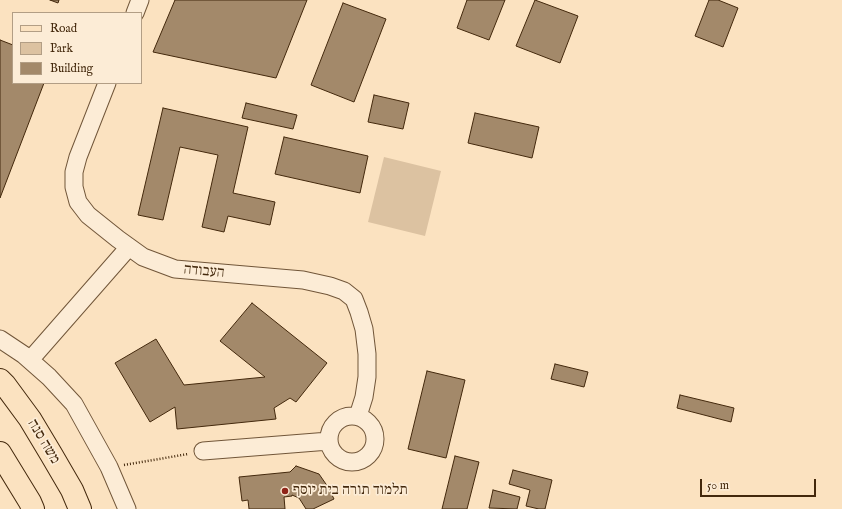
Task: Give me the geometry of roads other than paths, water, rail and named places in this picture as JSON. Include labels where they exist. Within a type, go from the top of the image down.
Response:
[{"type":"main road","name":"משה סנה","points":[[0,380],[30,419],[72,490],[80,509]]},
{"type":"main road","points":[[0,453],[33,509]]},
{"type":"street","points":[[135,12],[140,0]]},
{"type":"street","name":"העבודה","points":[[107,84],[78,157],[74,172],[74,187],[78,202],[88,216],[144,257],[174,269],[303,280],[330,286],[344,291],[354,300],[359,312],[364,329],[367,354],[367,377],[364,397],[358,416]]},
{"type":"street","points":[[30,360],[129,247]]},
{"type":"street","points":[[0,339],[30,360],[49,377],[74,404],[109,467],[126,509]]},
{"type":"street","points":[[350,416],[358,416],[365,420],[374,432],[375,439],[374,447],[370,453],[357,461],[349,462],[336,454],[331,448],[329,441],[332,427],[337,421],[344,417],[350,416]]},
{"type":"street","points":[[203,451],[329,441]]},
{"type":"place","name":"תלמוד תורה בית יוסף","points":[[285,491]]}]
